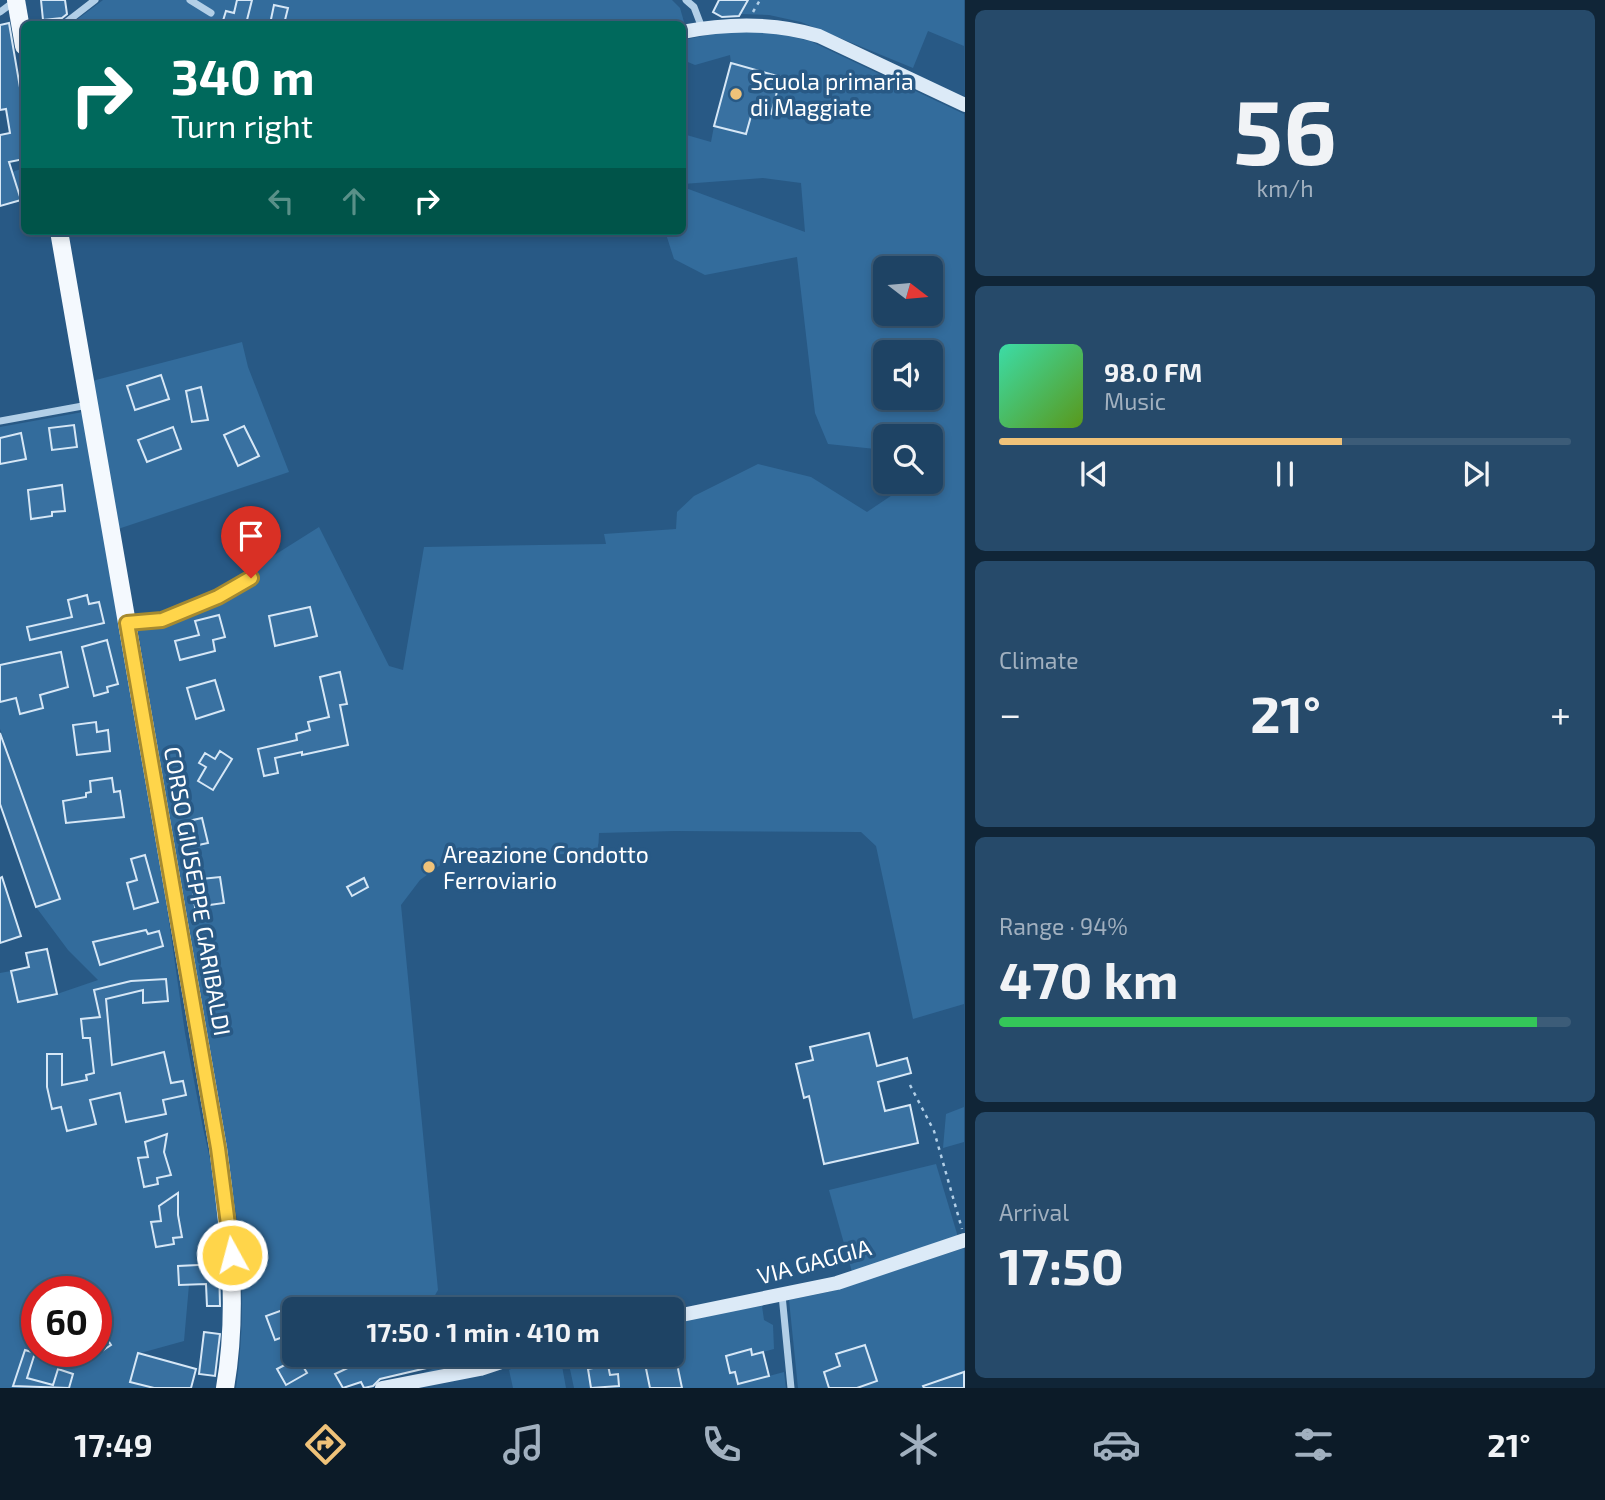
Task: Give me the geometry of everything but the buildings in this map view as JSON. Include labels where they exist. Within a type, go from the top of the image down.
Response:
[{"type":"main road","points":[[16,1],[21,29]]},
{"type":"main road","name":"CORSO GIUSEPPE GARIBALDI","points":[[60,235],[216,1134],[232,1255],[233,1300],[225,1388]]},
{"type":"street","points":[[68,21],[95,0]]},
{"type":"street","points":[[190,0],[211,13]]},
{"type":"street","points":[[686,0],[694,7],[702,28]]},
{"type":"street","points":[[0,12],[16,1]]},
{"type":"street","points":[[686,31],[761,24],[798,30],[819,36],[964,105]]},
{"type":"street","points":[[0,421],[89,405]]},
{"type":"street","points":[[127,623],[162,620],[218,597],[251,578]]},
{"type":"street","name":"VIA GAGGIA","points":[[684,1315],[837,1283],[964,1240]]},
{"type":"street","points":[[782,1295],[791,1388]]},
{"type":"street","points":[[382,1388],[488,1367]]},
{"type":"path","points":[[910,1085],[933,1131],[964,1240]]},
{"type":"shaded area","points":[[103,0],[672,0],[680,8],[684,21],[75,21]]},
{"type":"shaded area","points":[[748,0],[964,0],[964,46],[928,31],[913,68],[801,22],[769,15],[740,14]]},
{"type":"shaded area","points":[[759,29],[810,41],[964,114],[964,1004],[913,1019],[876,846],[861,832],[599,833],[598,853],[450,858],[420,880],[401,905],[438,1290],[434,1297],[282,1297],[282,1367],[350,1367],[335,1374],[343,1388],[236,1388],[242,1304],[237,1219],[137,626],[176,621],[225,600],[258,579],[254,568],[319,527],[389,666],[403,670],[424,547],[606,544],[604,534],[676,529],[677,512],[694,496],[758,464],[811,477],[867,512],[894,494],[943,494],[943,424],[873,424],[873,449],[828,444],[815,413],[797,257],[705,275],[674,259],[666,235],[686,235],[686,188],[805,232],[801,183],[763,178],[686,184],[686,135],[711,142],[714,126],[753,109],[781,77],[731,63],[730,55],[695,65],[686,61],[686,39]]},
{"type":"shaded area","points":[[21,169],[21,200],[12,172]]},
{"type":"shaded area","points":[[242,342],[248,367],[289,472],[118,529],[92,381]]},
{"type":"shaded area","points":[[83,412],[153,811],[185,1033],[218,1195],[223,1264],[178,1266],[179,1285],[189,1285],[184,1341],[137,1354],[130,1382],[154,1388],[0,1388],[0,973],[11,971],[18,1002],[57,994],[98,980],[68,950],[36,907],[60,898],[0,729],[0,427]]},
{"type":"shaded area","points":[[964,1107],[964,1142],[943,1148],[946,1114]]},
{"type":"shaded area","points":[[936,1164],[958,1237],[852,1272],[829,1190]]},
{"type":"shaded area","points":[[964,1248],[964,1388],[798,1388],[789,1300],[833,1291]]},
{"type":"shaded area","points":[[762,1306],[764,1320],[773,1325],[774,1349],[763,1352],[769,1376],[784,1372],[786,1388],[574,1388],[570,1367],[684,1367],[684,1319]]},
{"type":"shaded area","points":[[438,1367],[460,1367],[413,1377]]},
{"type":"shaded area","points":[[515,1367],[562,1367],[566,1388],[513,1388],[509,1370]]},
{"type":"place","name":"Scuola primaria di Maggiate","points":[[736,94]]},
{"type":"place","name":"Areazione Condotto Ferroviario","points":[[429,867]]},
{"type":"route","points":[[232,1255],[218,1148],[127,623],[162,620],[218,597],[251,578]]}]
